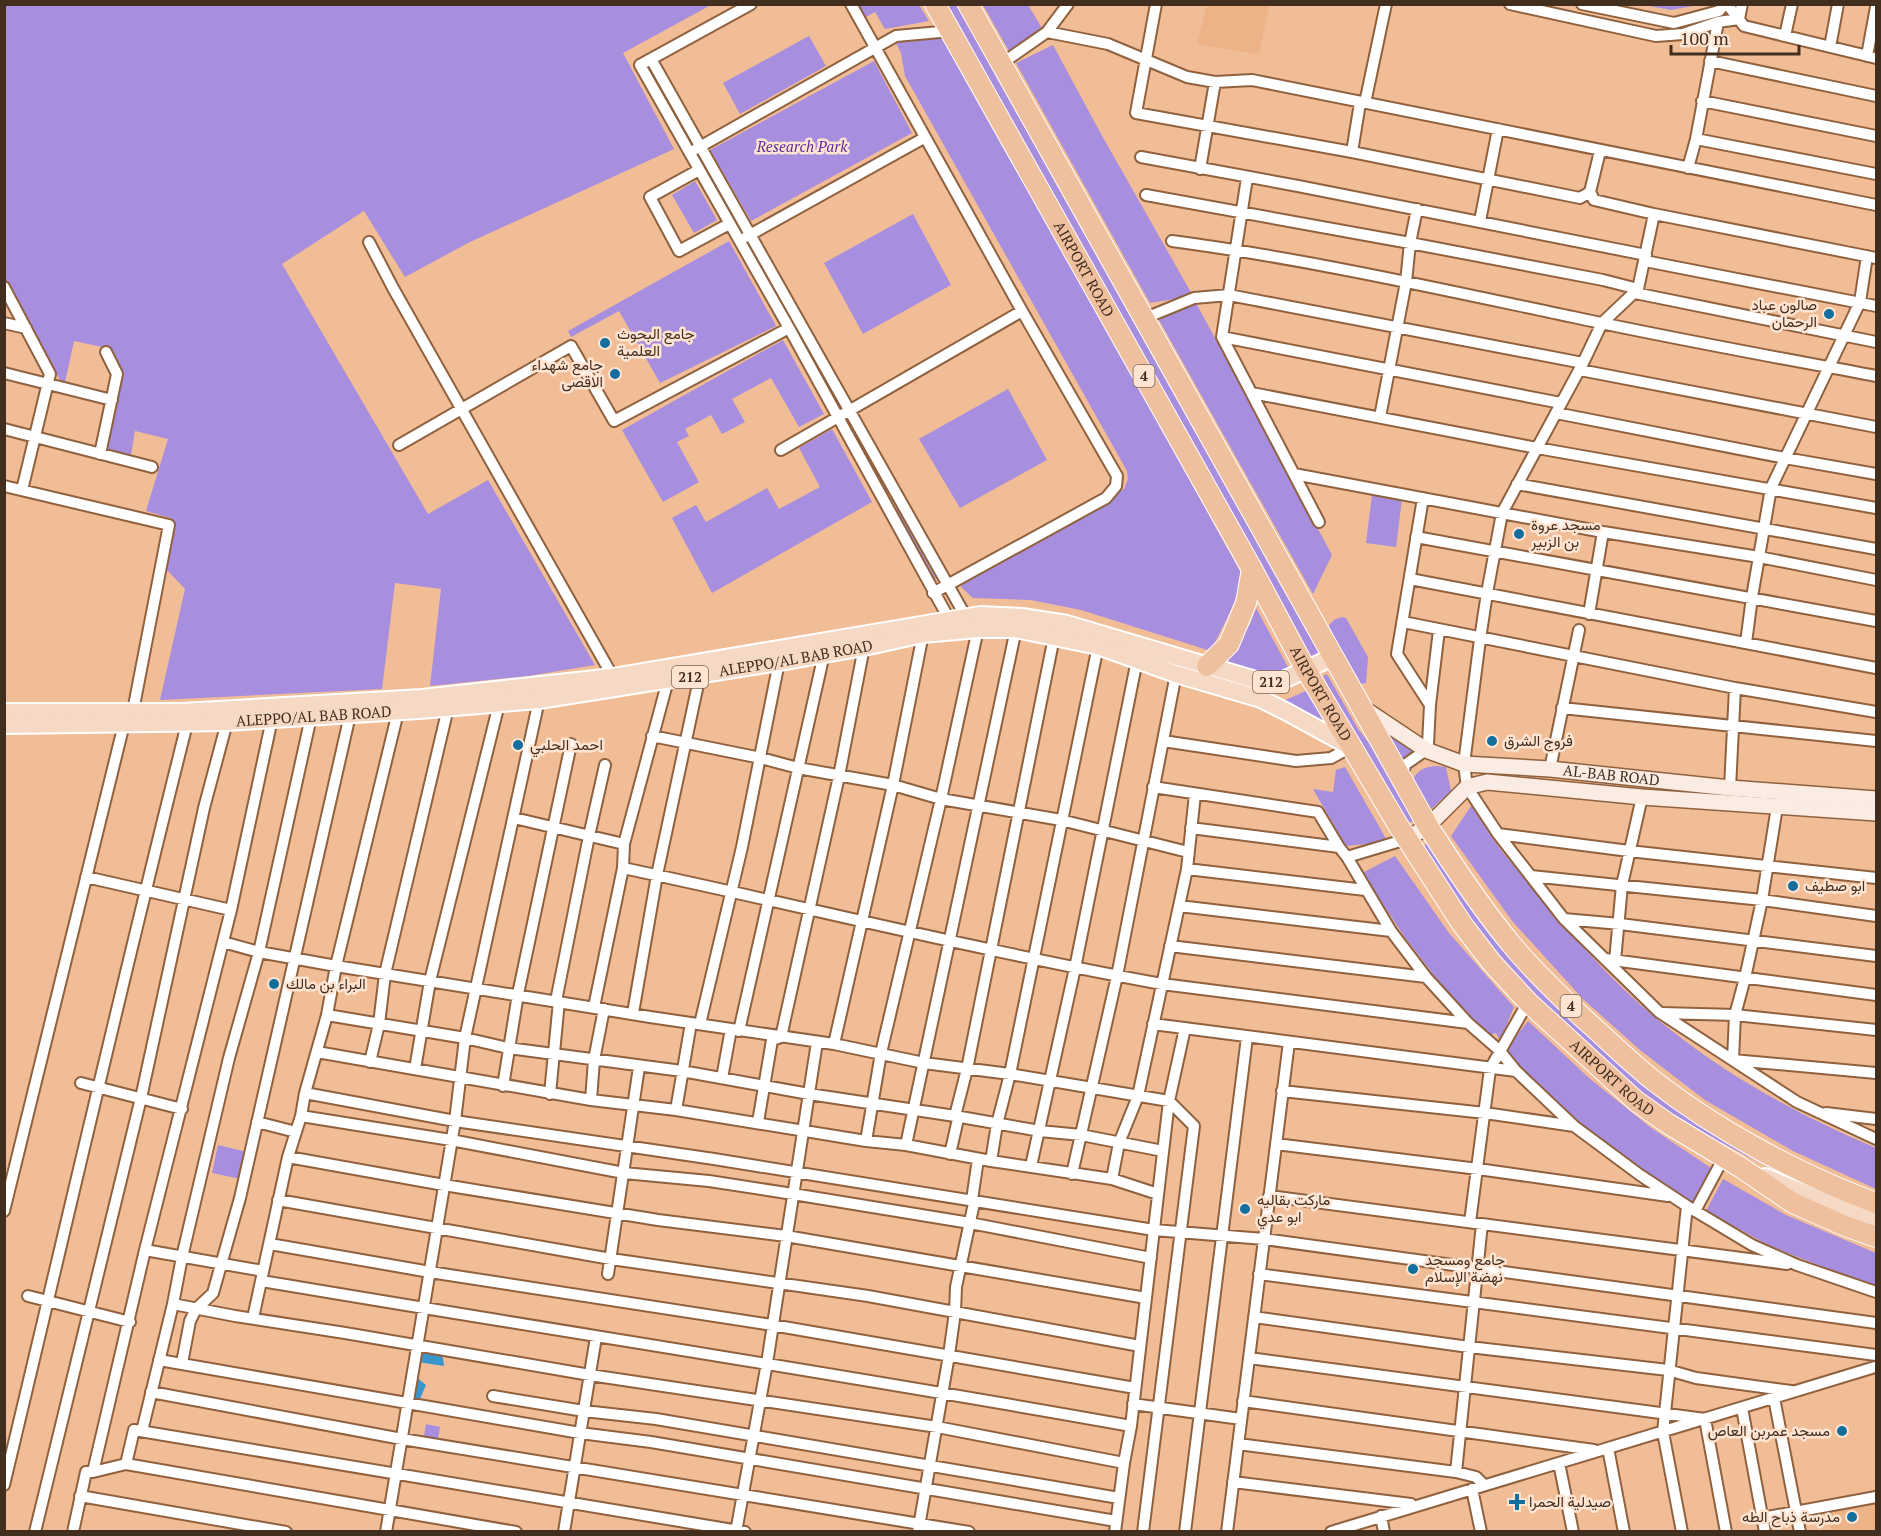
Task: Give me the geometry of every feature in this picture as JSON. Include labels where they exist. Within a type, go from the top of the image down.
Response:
[{"type":"highway","name":"AIRPORT ROAD","points":[[935,4],[1252,569],[1306,670],[1407,839],[1462,924],[1492,963],[1528,1002],[1636,1101],[1667,1123],[1732,1162]]},
{"type":"highway","name":"AIRPORT ROAD","points":[[968,4],[1428,826],[1482,909],[1549,985],[1654,1081],[1743,1140],[1794,1168],[1876,1203]]},
{"type":"highway","points":[[1207,666],[1229,644],[1246,603],[1252,569]]},
{"type":"highway","name":"4","points":[[1732,1162],[1792,1203],[1876,1237]]},
{"type":"main road","name":"ALEPPO/AL BAB ROAD","points":[[4,725],[422,698],[613,677],[957,618],[1022,617],[1067,624],[1266,683]]},
{"type":"main road","name":"ALEPPO/AL BAB ROAD","points":[[4,712],[128,717],[187,724],[499,704],[539,700],[779,662],[923,634],[978,629],[1016,629],[1098,646],[1176,674],[1261,699],[1351,747]]},
{"type":"main road","name":"212","points":[[1266,683],[1281,681],[1333,657]]},
{"type":"main road","points":[[1261,699],[1266,683]]},
{"type":"main road","name":"AL-BAB ROAD","points":[[1361,706],[1426,750],[1464,764],[1876,799]]},
{"type":"main road","name":"AL-BAB ROAD","points":[[1467,787],[1487,783],[1642,797],[1876,813]]},
{"type":"main road","points":[[1407,839],[1428,826],[1467,787]]},
{"type":"main road","name":"AIRPORT ROAD","points":[[1732,1162],[1876,1222]]},
{"type":"street","points":[[751,4],[640,65],[789,328],[933,593],[957,618]]},
{"type":"street","points":[[851,4],[1022,312],[1117,476],[1116,486],[1106,498],[933,593]]},
{"type":"street","points":[[1001,64],[1047,32],[1068,4]]},
{"type":"street","points":[[1156,4],[1136,113],[1352,152],[1487,180],[1588,196],[1654,214],[1872,257],[1860,302],[1771,488],[1746,643]]},
{"type":"street","points":[[1352,152],[1386,4]]},
{"type":"street","points":[[1510,4],[1656,36],[1683,34],[1718,22],[1739,19]]},
{"type":"street","points":[[1582,4],[1674,23],[1719,11],[1726,4],[1744,26],[1872,57],[1876,7]]},
{"type":"street","points":[[1739,19],[1742,4]]},
{"type":"street","points":[[1785,36],[1792,4]]},
{"type":"street","points":[[1830,47],[1838,4]]},
{"type":"street","points":[[1688,168],[1696,139],[1718,22]]},
{"type":"street","points":[[690,152],[896,36],[951,32]]},
{"type":"street","points":[[1047,32],[1108,44],[1187,77],[1215,82],[1252,80],[1876,205]]},
{"type":"street","points":[[651,58],[947,585],[957,618]]},
{"type":"street","points":[[1710,61],[1876,96]]},
{"type":"street","points":[[1200,169],[1215,82]]},
{"type":"street","points":[[1702,101],[1876,136]]},
{"type":"street","points":[[1480,221],[1498,129]]},
{"type":"street","points":[[739,241],[924,138]]},
{"type":"street","points":[[1696,139],[1876,174]]},
{"type":"street","points":[[1588,196],[1600,151]]},
{"type":"street","points":[[1141,158],[1480,221],[1876,306]]},
{"type":"street","points":[[699,170],[650,197],[679,251],[729,224]]},
{"type":"street","points":[[1247,178],[1222,336],[1319,522]]},
{"type":"street","points":[[1146,195],[1603,280],[1636,291],[1876,342]]},
{"type":"street","points":[[1380,417],[1406,282],[1410,243],[1417,209]]},
{"type":"street","points":[[1654,214],[1646,258],[1636,291],[1602,323],[1502,513],[1480,639],[1464,764],[1467,787],[1498,834],[1564,919],[1610,960],[1659,1012],[1797,1102],[1876,1139]]},
{"type":"street","points":[[1172,241],[1235,249],[1876,376]]},
{"type":"street","points":[[369,242],[613,677]]},
{"type":"street","points":[[4,287],[50,374],[22,490]]},
{"type":"street","points":[[1143,319],[1194,298],[1229,295],[1398,326],[1876,427]]},
{"type":"street","points":[[781,450],[1022,312]]},
{"type":"street","points":[[4,323],[26,328]]},
{"type":"street","points":[[399,445],[571,346],[614,421],[789,328]]},
{"type":"street","points":[[1222,336],[1389,369],[1785,458],[1876,474]]},
{"type":"street","points":[[100,454],[117,374],[106,352]]},
{"type":"street","points":[[4,373],[112,400]]},
{"type":"street","points":[[1252,393],[1537,448],[1876,508]]},
{"type":"street","points":[[4,429],[152,467]]},
{"type":"street","points":[[1294,474],[1876,580]]},
{"type":"street","points":[[1517,484],[1876,549]]},
{"type":"street","points":[[4,486],[169,525],[128,717],[4,1211]]},
{"type":"street","points":[[1423,498],[1397,654],[1430,705]]},
{"type":"street","points":[[1588,614],[1604,532]]},
{"type":"street","points":[[1416,537],[1596,572],[1752,597],[1876,621]]},
{"type":"street","points":[[1410,579],[1876,668]]},
{"type":"street","points":[[1403,622],[1735,688],[1876,712]]},
{"type":"street","points":[[866,1141],[881,1053],[941,799],[978,629]]},
{"type":"street","points":[[906,1145],[1016,629]]},
{"type":"street","points":[[1401,776],[1406,764],[1426,750],[1428,744],[1439,630]]},
{"type":"street","points":[[1550,770],[1579,630]]},
{"type":"street","points":[[834,1044],[893,785],[923,634]]},
{"type":"street","points":[[950,1154],[958,1119],[955,1116],[967,1069],[1020,813],[1054,637]]},
{"type":"street","points":[[991,1161],[1098,646]]},
{"type":"street","points":[[781,1038],[839,776],[864,647]]},
{"type":"street","points":[[722,1078],[767,900],[824,654]]},
{"type":"street","points":[[1030,1166],[1040,1131],[1075,968],[1137,660]]},
{"type":"street","points":[[676,1110],[682,1071],[731,893],[761,758],[779,662]]},
{"type":"street","points":[[1072,1174],[1117,976],[1176,674]]},
{"type":"street","points":[[633,1013],[657,875],[700,675]]},
{"type":"street","points":[[591,1100],[599,1008],[623,868],[624,844],[668,680]]},
{"type":"street","points":[[1730,788],[1735,688]]},
{"type":"street","points":[[386,1532],[455,1121],[465,1038],[474,988],[539,700]]},
{"type":"street","points":[[415,1069],[430,981],[499,704]]},
{"type":"street","points":[[370,1062],[379,1024],[385,974],[448,708]]},
{"type":"street","points":[[1562,708],[1876,741]]},
{"type":"street","points":[[254,1318],[288,1157],[327,1015],[336,966],[398,712]]},
{"type":"street","points":[[182,1363],[189,1321],[196,1309],[213,1293],[222,1264],[257,1122],[350,715]]},
{"type":"street","points":[[142,1431],[229,1058],[259,952],[311,717]]},
{"type":"street","points":[[93,1472],[130,1322],[145,1250],[231,910],[272,719]]},
{"type":"street","points":[[39,1531],[141,1098],[204,808],[227,722]]},
{"type":"street","points":[[4,1485],[100,1088],[109,1038],[144,890],[187,724]]},
{"type":"street","points":[[652,736],[761,758],[798,768],[893,785],[941,799],[1061,820],[1188,852]]},
{"type":"street","points":[[1163,741],[1296,761],[1331,759],[1351,747]]},
{"type":"street","points":[[503,1086],[518,994],[571,744]]},
{"type":"street","points":[[550,1094],[558,1001],[589,836],[605,765]]},
{"type":"street","points":[[1153,787],[1318,812],[1391,932],[1426,977],[1468,1023],[1499,1050],[1516,1071],[1574,1126],[1640,1175],[1691,1209],[1752,1245],[1797,1265],[1876,1292]]},
{"type":"street","points":[[1112,1179],[1119,1143],[1138,1096],[1187,869],[1195,794]]},
{"type":"street","points":[[1610,960],[1620,924],[1622,885],[1642,797]]},
{"type":"street","points":[[1733,1060],[1735,1015],[1762,900],[1777,807]]},
{"type":"street","points":[[514,818],[624,844]]},
{"type":"street","points":[[1191,828],[1339,847]]},
{"type":"street","points":[[1498,834],[1876,878]]},
{"type":"street","points":[[1347,857],[1407,839]]},
{"type":"street","points":[[623,868],[1117,976],[1162,984],[1468,1023]]},
{"type":"street","points":[[1187,869],[1365,890]]},
{"type":"street","points":[[1531,876],[1762,900],[1876,916]]},
{"type":"street","points":[[86,877],[231,910]]},
{"type":"street","points":[[1179,906],[1391,932]]},
{"type":"street","points":[[1564,919],[1876,956]]},
{"type":"street","points":[[223,942],[259,952],[336,966],[781,1038],[834,1044],[924,1063],[1010,1074],[1169,1101],[1194,1126],[1143,1532]]},
{"type":"street","points":[[1170,946],[1426,977]]},
{"type":"street","points":[[1610,960],[1876,994]]},
{"type":"street","points":[[1470,1222],[1490,1069],[1528,1002]]},
{"type":"street","points":[[1659,1012],[1735,1015],[1876,1030]]},
{"type":"street","points":[[327,1015],[465,1038],[508,1048],[682,1071],[809,1094],[1163,1151]]},
{"type":"street","points":[[1153,1024],[1516,1071]]},
{"type":"street","points":[[159,1360],[580,1433],[651,1442],[925,1489],[1115,1526],[1131,1426],[1169,1101],[1185,1028]]},
{"type":"street","points":[[1185,1532],[1248,1037]]},
{"type":"street","points":[[758,1122],[766,1086],[772,1040],[781,1038]]},
{"type":"street","points":[[126,1464],[134,1430],[739,1531],[817,1042]]},
{"type":"street","points":[[1227,1532],[1289,1042]]},
{"type":"street","points":[[317,1052],[550,1094],[758,1122],[1112,1179],[1158,1194]]},
{"type":"street","points":[[1733,1060],[1876,1073]]},
{"type":"street","points":[[609,1274],[639,1067]]},
{"type":"street","points":[[81,1083],[182,1109]]},
{"type":"street","points":[[1282,1090],[1485,1113],[1574,1126]]},
{"type":"street","points":[[305,1093],[455,1121],[1154,1230],[1264,1239],[1876,1323]]},
{"type":"street","points":[[1816,1111],[1876,1119]]},
{"type":"street","points":[[301,1116],[451,1140],[624,1173],[709,1181],[970,1223],[1151,1258]]},
{"type":"street","points":[[257,1122],[296,1132]]},
{"type":"street","points":[[1276,1144],[1478,1168],[1673,1197]]},
{"type":"street","points":[[288,1157],[618,1213],[786,1236],[1146,1298]]},
{"type":"street","points":[[919,1527],[950,1355],[956,1287],[974,1203],[972,1200],[978,1159]]},
{"type":"street","points":[[1682,1532],[1663,1432],[1682,1250],[1691,1209],[1732,1162]]},
{"type":"street","points":[[1269,1196],[1797,1265]]},
{"type":"street","points":[[278,1200],[612,1258],[955,1312],[1140,1346]]},
{"type":"street","points":[[1456,1472],[1482,1224]]},
{"type":"street","points":[[270,1244],[430,1272],[772,1325],[1135,1388]]},
{"type":"street","points":[[145,1250],[222,1264],[262,1276],[424,1308],[943,1392],[1131,1426]]},
{"type":"street","points":[[1259,1274],[1674,1329],[1875,1363]]},
{"type":"street","points":[[28,1296],[130,1322]]},
{"type":"street","points":[[173,1304],[590,1375],[937,1427],[1124,1463]]},
{"type":"street","points":[[1254,1317],[1469,1347],[1668,1370],[1696,1378],[1797,1392]]},
{"type":"street","points":[[564,1532],[596,1337]]},
{"type":"street","points":[[1249,1358],[1705,1419]]},
{"type":"street","points":[[1331,1532],[1596,1450],[1797,1392],[1875,1363]]},
{"type":"street","points":[[151,1392],[402,1439],[574,1468],[744,1493],[919,1527],[969,1532]]},
{"type":"street","points":[[493,1396],[584,1412],[656,1419],[1119,1498]]},
{"type":"street","points":[[1774,1398],[1800,1532]]},
{"type":"street","points":[[1243,1401],[1596,1450]]},
{"type":"street","points":[[1133,1404],[1241,1419]]},
{"type":"street","points":[[1742,1408],[1765,1532]]},
{"type":"street","points":[[1705,1419],[1726,1532]]},
{"type":"street","points":[[1238,1444],[1456,1472],[1476,1477],[1484,1485]]},
{"type":"street","points":[[1608,1448],[1624,1532]]},
{"type":"street","points":[[1559,1463],[1573,1532]]},
{"type":"street","points":[[73,1532],[86,1472],[126,1464],[516,1532]]},
{"type":"street","points":[[1233,1482],[1417,1505]]},
{"type":"street","points":[[1472,1489],[1481,1532]]},
{"type":"street","points":[[80,1496],[286,1532]]},
{"type":"street","points":[[1762,1518],[1876,1497]]},
{"type":"street","points":[[1381,1516],[1384,1532]]},
{"type":"shaded area","points":[[1207,5],[1269,5],[1259,55],[1197,44]]},
{"type":"shaded area","name":"مدرسة ذباح الطه","points":[[1876,1503],[1876,1531],[1831,1531],[1826,1512]]},
{"type":"green space","points":[[4,5],[711,5],[623,53],[674,149],[470,242],[405,277],[364,211],[282,264],[428,514],[488,480],[595,665],[528,676],[430,686],[441,589],[395,583],[382,689],[160,700],[185,589],[166,569],[171,518],[146,511],[168,439],[135,431],[131,455],[105,450],[120,374],[107,348],[74,341],[64,387],[5,281]]},
{"type":"green space","points":[[859,5],[919,5],[929,21],[885,29],[875,12],[866,17]]},
{"type":"green space","points":[[945,5],[956,5],[1319,653],[1311,658]]},
{"type":"green space","points":[[983,5],[1028,5],[1042,28],[1009,51]]},
{"type":"green space","points":[[1644,5],[1699,5],[1671,10]]},
{"type":"green space","points":[[943,35],[1240,571],[1234,602],[1211,651],[1081,610],[1031,600],[973,598],[961,587],[963,579],[1124,489],[1128,479],[1127,471],[905,76],[901,53],[894,39]]},
{"type":"green space","points":[[809,36],[826,66],[740,114],[723,83]]},
{"type":"green space","points":[[1053,45],[1193,296],[1150,303],[1016,63]]},
{"type":"green space","name":"Research Park","points":[[874,61],[912,133],[751,221],[710,150]]},
{"type":"green space","points":[[648,64],[691,141],[689,142],[646,65]]},
{"type":"green space","points":[[700,157],[742,230],[739,231],[698,158]]},
{"type":"green space","points":[[695,181],[717,220],[694,233],[672,195]]},
{"type":"green space","points":[[913,214],[951,285],[863,334],[824,263]]},
{"type":"green space","points":[[729,241],[776,326],[660,383],[619,311],[571,337],[568,331]]},
{"type":"green space","points":[[1196,303],[1332,555],[1313,594],[1159,320]]},
{"type":"green space","points":[[783,340],[824,414],[799,427],[771,378],[732,399],[745,422],[722,434],[711,415],[685,429],[689,436],[677,442],[699,482],[663,502],[622,430]]},
{"type":"green space","points":[[1008,389],[1047,460],[960,508],[919,439]]},
{"type":"green space","points":[[848,420],[888,492],[885,493],[846,421]]},
{"type":"green space","points":[[832,429],[872,502],[712,593],[672,518],[696,505],[706,522],[767,488],[779,509],[820,487],[799,448]]},
{"type":"green space","points":[[1372,495],[1402,499],[1396,547],[1366,543]]},
{"type":"green space","points":[[897,507],[936,579],[933,580],[894,509]]},
{"type":"green space","points":[[1256,608],[1289,669],[1273,674],[1227,663],[1250,624]]},
{"type":"green space","points":[[1346,618],[1368,657],[1366,683],[1360,684],[1329,630],[1329,625],[1334,620]]},
{"type":"green space","points":[[1327,674],[1358,729],[1384,762],[1416,820],[1409,823],[1354,735],[1323,676]]},
{"type":"green space","points":[[1308,690],[1325,724],[1283,701]]},
{"type":"green space","points":[[1385,730],[1419,750],[1408,754],[1401,761]]},
{"type":"green space","points":[[1436,766],[1446,767],[1451,791],[1430,810],[1413,779],[1423,769]]},
{"type":"green space","points":[[1345,767],[1388,842],[1346,846],[1313,789],[1333,792],[1336,770]]},
{"type":"green space","points":[[1473,803],[1490,835],[1511,862],[1571,934],[1619,985],[1672,1031],[1745,1082],[1797,1111],[1876,1148],[1876,1189],[1793,1151],[1705,1100],[1640,1050],[1583,999],[1513,922],[1451,836]]},
{"type":"green space","points":[[1428,843],[1677,1108],[1778,1172],[1672,1117],[1641,1095],[1534,998],[1467,919],[1421,848]]},
{"type":"green space","points":[[1395,856],[1449,933],[1514,1007],[1500,1041],[1496,1033],[1488,1036],[1448,994],[1404,936],[1362,873]]},
{"type":"green space","points":[[1528,1021],[1589,1078],[1650,1127],[1711,1168],[1692,1203],[1648,1175],[1606,1144],[1544,1093],[1505,1051]]},
{"type":"green space","points":[[218,1145],[247,1152],[241,1179],[212,1173]]},
{"type":"green space","points":[[1723,1179],[1786,1215],[1876,1253],[1876,1288],[1770,1246],[1706,1211]]},
{"type":"green space","points":[[426,1424],[440,1427],[438,1439],[424,1436]]},
{"type":"water","points":[[420,1349],[439,1353],[443,1358],[444,1366],[418,1362]]},
{"type":"water","points":[[416,1377],[426,1385],[420,1399],[411,1399]]},
{"type":"place","name":"صالون عباد الرحمان","points":[[1829,314]]},
{"type":"place","name":"جامع البحوث العلمية","points":[[605,343]]},
{"type":"place","name":"جامع شهداء الاقصى","points":[[615,374]]},
{"type":"place","name":"مسجد عروة بن الزبير","points":[[1519,534]]},
{"type":"place","name":"فروج الشرق","points":[[1492,741]]},
{"type":"place","name":"احمد الحلبي","points":[[518,745]]},
{"type":"place","name":"ابو صطيف","points":[[1793,886]]},
{"type":"place","name":"البراء بن مالك","points":[[274,984]]},
{"type":"place","name":"ماركت بقاليه ابو عدي","points":[[1245,1209]]},
{"type":"place","name":"جامع ومسجد نهضة الإسلام","points":[[1413,1269]]},
{"type":"place","name":"مسجد عمربن العاص","points":[[1842,1431]]},
{"type":"place","name":"صيدلية الحمرا","points":[[1517,1502]]},
{"type":"place","name":"مدرسة ذباح الطه","points":[[1852,1517]]}]
